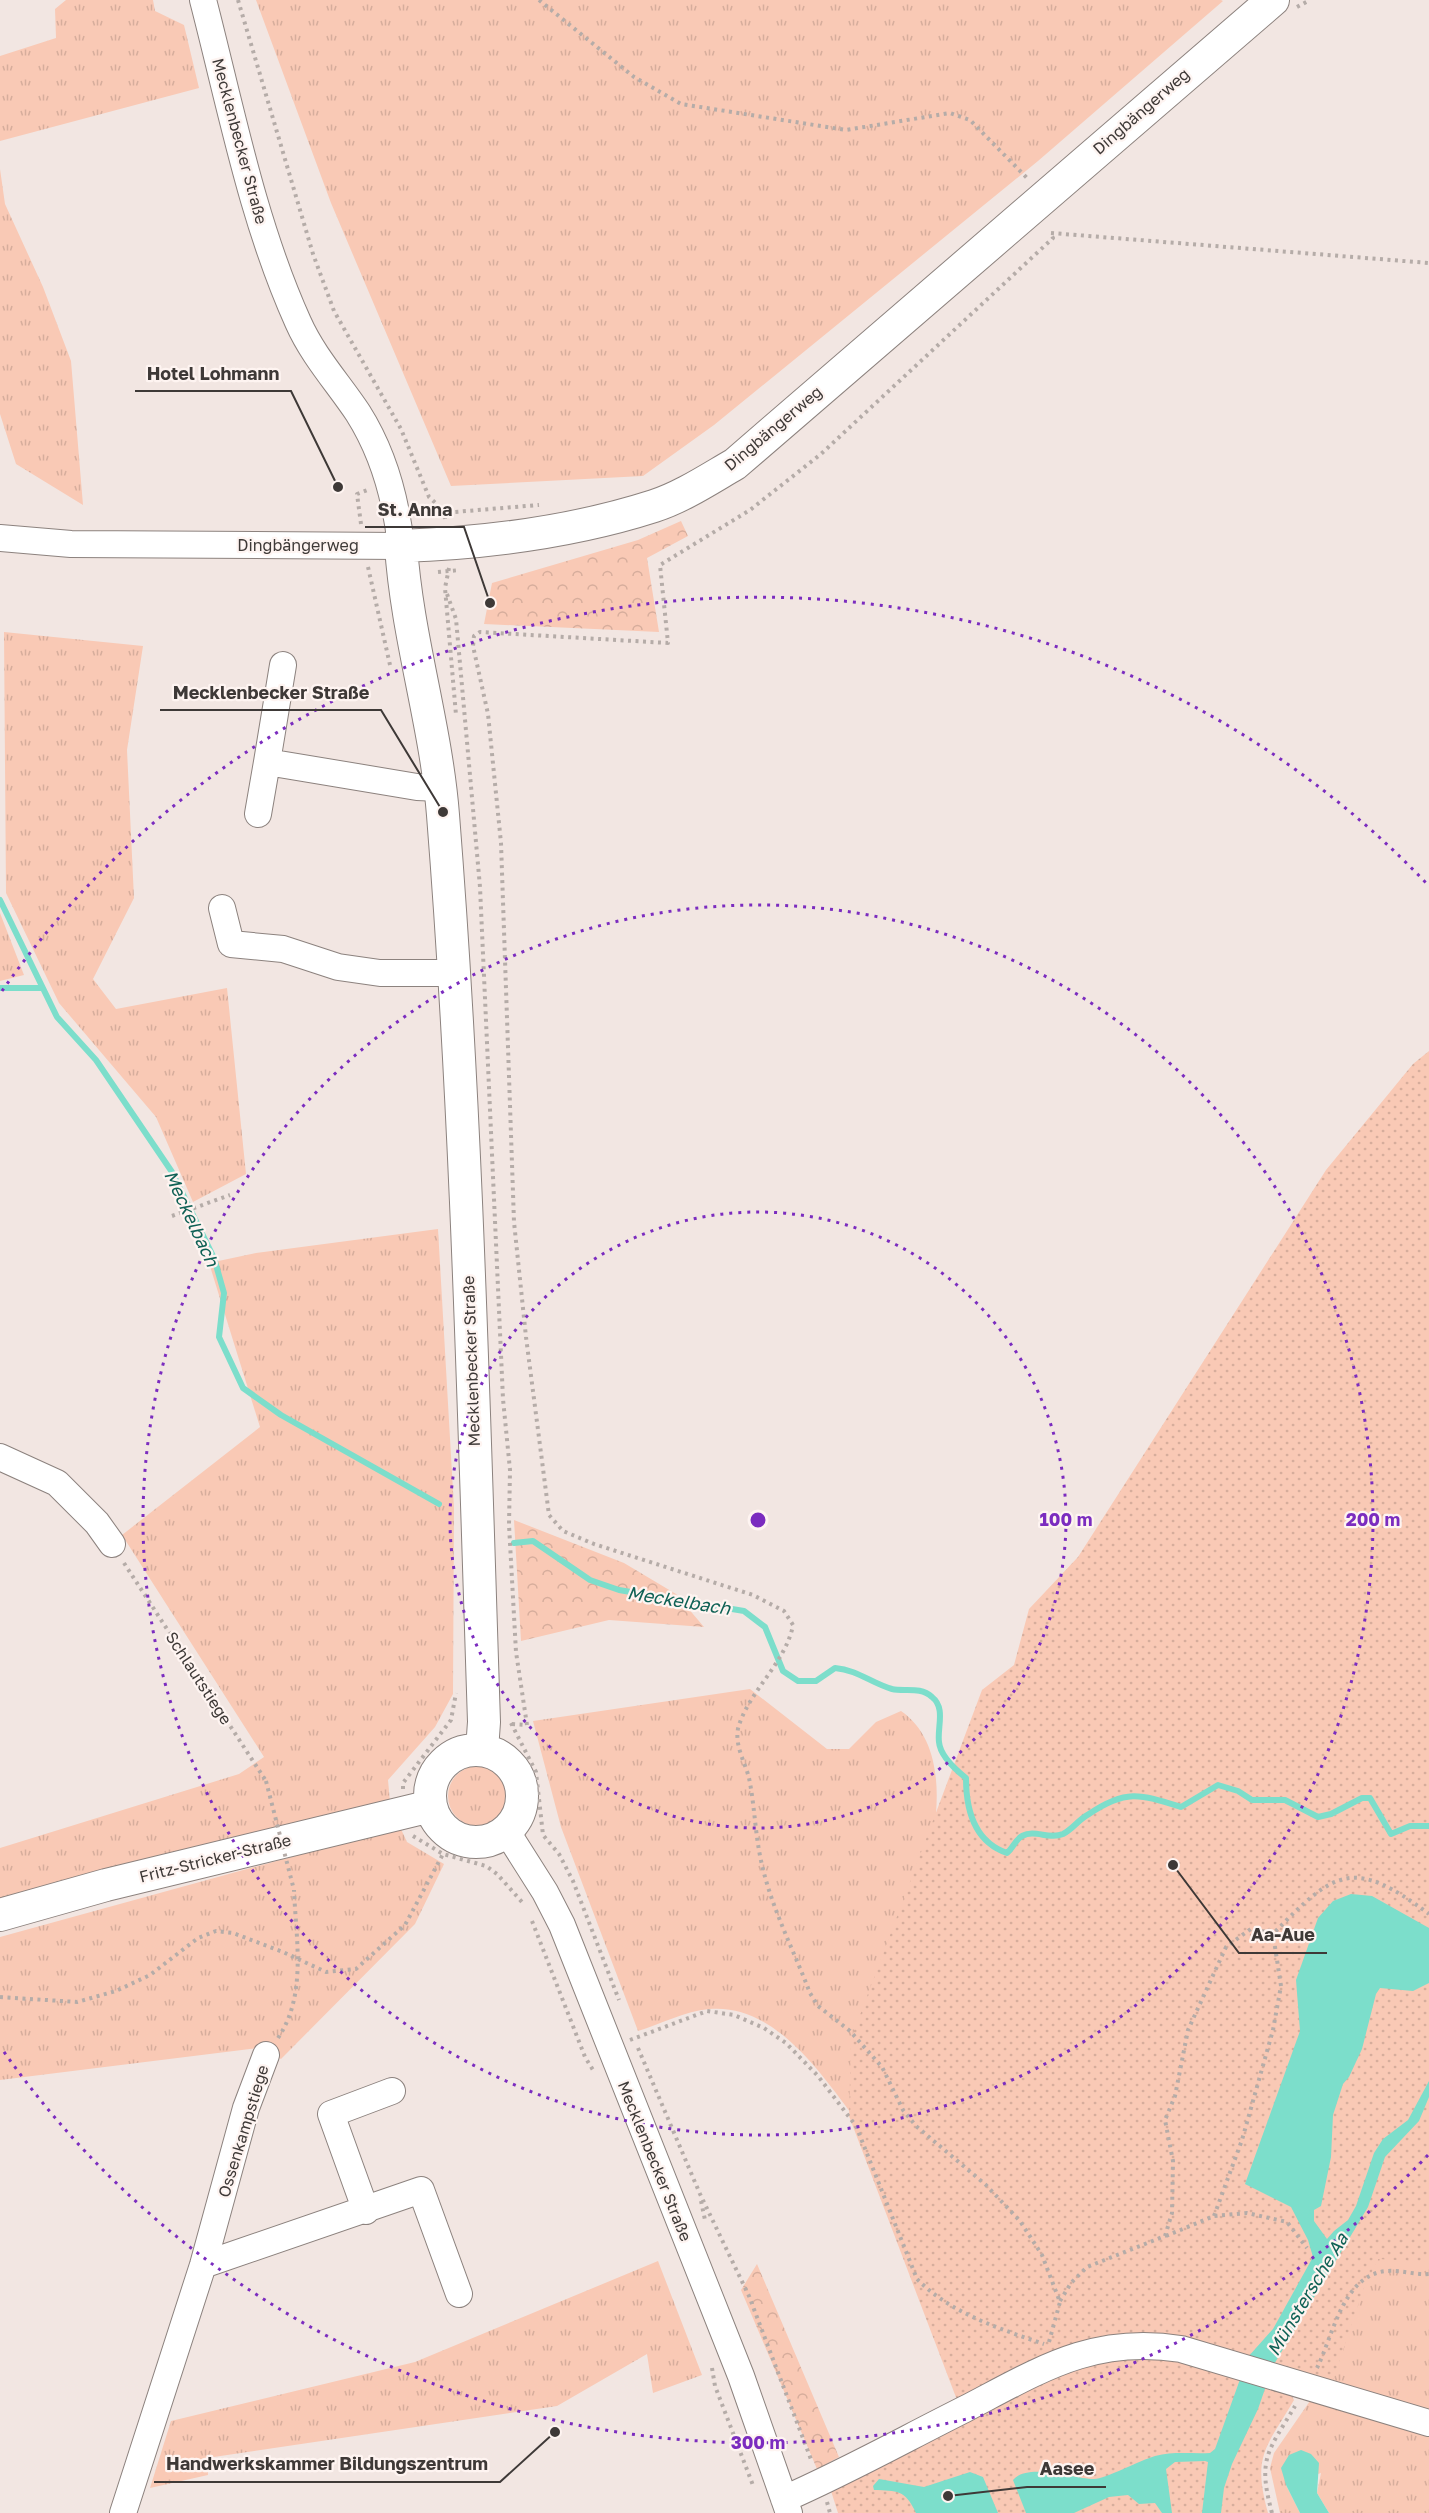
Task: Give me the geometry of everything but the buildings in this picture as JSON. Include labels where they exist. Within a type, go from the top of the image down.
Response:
[{"type":"main road","name":"Dingbängerweg","points":[[401,546],[447,544],[529,535],[655,506],[696,487],[735,464],[1031,190],[1272,0]]},
{"type":"main road","name":"Mecklenbecker Straße","points":[[401,546],[406,595],[440,788],[453,973],[477,1520],[484,1722],[482,1750]]},
{"type":"main road","points":[[482,1750],[500,1756],[513,1768],[521,1784],[520,1809],[507,1832],[490,1841],[472,1843],[453,1836],[439,1823],[431,1806],[431,1787],[437,1771],[457,1755],[465,1751],[482,1750]]},
{"type":"main road","name":"Fritz-Stricker-Straße","points":[[0,1915],[106,1885],[431,1806]]},
{"type":"street","name":"Mecklenbecker Straße","points":[[203,0],[256,209],[298,324],[324,367],[359,414],[391,482],[401,546]]},
{"type":"street","name":"Dingbängerweg","points":[[5,538],[71,544],[363,534],[401,546]]},
{"type":"street","points":[[258,814],[283,665]]},
{"type":"street","points":[[267,762],[417,787],[440,788]]},
{"type":"street","points":[[222,908],[231,944],[283,949],[338,967],[369,972],[453,973]]},
{"type":"street","points":[[0,1457],[57,1483],[97,1523],[112,1544]]},
{"type":"street","name":"Mecklenbecker Straße","points":[[507,1832],[546,1892],[562,1925],[741,2376],[787,2506],[820,2483],[1058,2361],[1112,2347],[1148,2344],[1181,2349],[1429,2423]]},
{"type":"street","name":"Ossenkampstiege","points":[[123,2513],[203,2265],[246,2108],[266,2055]]},
{"type":"street","points":[[366,2211],[331,2114],[392,2091]]},
{"type":"street","points":[[203,2265],[366,2211],[421,2190],[459,2294]]},
{"type":"path","points":[[238,0],[313,254],[334,311],[401,429],[429,496],[444,511],[447,544]]},
{"type":"path","points":[[539,0],[634,77],[681,104],[846,130],[950,113],[970,120],[1031,190],[1053,238],[821,454],[750,510],[660,565],[668,643],[480,632],[474,636],[472,646],[488,714],[501,843],[514,1222],[549,1515],[563,1531],[594,1544],[753,1595],[784,1611],[793,1625],[790,1638],[761,1682],[742,1717],[737,1735],[748,1776],[762,1864],[792,1950],[818,2006],[850,2031],[882,2067],[903,2110],[916,2126],[986,2185],[1020,2221],[1042,2254],[1060,2302]]},
{"type":"path","points":[[1050,232],[1429,263]]},
{"type":"path","points":[[444,511],[550,504]]},
{"type":"path","points":[[363,534],[391,670]]},
{"type":"path","points":[[172,1216],[230,1195]]},
{"type":"path","name":"Schlautstiege","points":[[112,1544],[266,1781],[294,1890],[298,1959]]},
{"type":"path","points":[[403,1783],[451,1720]]},
{"type":"path","points":[[527,1725],[511,1724],[536,1772],[543,1835]]},
{"type":"path","points":[[0,1997],[77,2002],[116,1991],[150,1975],[198,1938],[216,1931],[233,1932],[326,1972],[340,1973],[356,1969],[370,1960],[405,1925],[443,1854],[486,1866],[497,1874],[527,1906]]},
{"type":"path","points":[[1273,1934],[1304,1902],[1325,1887],[1354,1876],[1374,1880],[1399,1891],[1429,1914]]},
{"type":"path","points":[[531,1917],[585,2057]]},
{"type":"path","points":[[1165,2236],[1172,2213],[1173,2161],[1165,2120],[1175,2096],[1188,2030],[1226,1947],[1252,1929],[1273,1934]]},
{"type":"path","points":[[1214,2216],[1242,2140],[1274,2030],[1281,1986],[1273,1934]]},
{"type":"path","name":"Ossenkampstiege","points":[[266,2055],[290,2020],[295,2002],[298,1959]]},
{"type":"path","points":[[830,2513],[748,2296],[700,2194],[634,2039],[706,2011],[734,2015],[764,2028],[786,2043],[818,2076],[856,2126],[917,2279],[931,2293],[994,2327],[1048,2346],[1060,2302],[1071,2283],[1087,2267],[1214,2216],[1248,2213],[1287,2222],[1307,2248]]},
{"type":"path","points":[[1272,2513],[1264,2481],[1265,2457],[1308,2387],[1353,2288],[1368,2275],[1387,2271],[1429,2274]]},
{"type":"green space","points":[[66,0],[153,0],[155,11],[184,25],[199,88],[0,141],[0,56],[56,38],[55,9]]},
{"type":"green space","points":[[256,0],[1223,1],[1038,161],[714,425],[643,476],[451,486],[331,203]]},
{"type":"green space","points":[[0,169],[5,204],[43,287],[71,361],[83,505],[16,464],[0,414]]},
{"type":"green space","points":[[681,521],[688,536],[647,558],[659,632],[484,624],[492,583],[638,540]]},
{"type":"green space","points":[[4,632],[143,646],[127,750],[134,898],[93,979],[116,1009],[227,988],[246,1174],[193,1202],[156,1117],[59,1003],[6,893]]},
{"type":"green space","points":[[0,913],[24,975],[0,981]]},
{"type":"green space","points":[[1429,1051],[1429,2262],[1378,2259],[1363,2290],[1331,2387],[1287,2386],[1294,2400],[1269,2442],[1262,2464],[1261,2478],[1268,2513],[838,2513],[831,2491],[957,2400],[849,2116],[851,2039],[982,1690],[1014,1665],[1029,1609],[1078,1557],[1326,1170],[1413,1064]]},
{"type":"green space","points":[[438,1229],[454,1508],[453,1694],[435,1727],[388,1780],[390,1802],[0,1906],[0,1848],[239,1774],[264,1757],[122,1535],[260,1427],[209,1263],[256,1253]]},
{"type":"green space","points":[[514,1520],[624,1563],[676,1594],[704,1627],[609,1620],[521,1641]]},
{"type":"green space","points":[[750,1689],[827,1749],[849,1749],[876,1722],[901,1711],[914,1722],[923,1735],[934,1765],[937,1799],[934,1831],[857,2121],[828,2083],[795,2046],[776,2030],[755,2018],[733,2010],[700,2010],[638,2031],[561,1827],[533,1721]]},
{"type":"green space","points":[[472,1766],[484,1766],[495,1771],[503,1779],[508,1796],[506,1808],[495,1821],[484,1826],[472,1826],[461,1821],[453,1813],[448,1802],[448,1790],[453,1779],[461,1771]]},
{"type":"green space","points":[[400,1827],[407,1842],[444,1864],[415,1924],[281,2059],[259,2048],[0,2080],[0,1937]]},
{"type":"green space","points":[[1429,2097],[1429,2413],[1312,2378]]},
{"type":"green space","points":[[658,2261],[702,2375],[653,2393],[647,2354],[557,2406],[207,2458],[208,2475],[150,2488],[171,2421],[415,2362]]},
{"type":"green space","points":[[757,2264],[839,2457],[817,2469],[741,2290]]},
{"type":"green space","points":[[1312,2398],[1429,2433],[1429,2513],[1329,2513],[1317,2493],[1321,2473],[1286,2485],[1300,2513],[1280,2513],[1270,2468],[1274,2453]]},
{"type":"water","name":"Münstersche Aa","points":[[1351,1894],[1372,1896],[1429,1928],[1429,1983],[1413,1991],[1380,1988],[1376,1994],[1362,2049],[1349,2077],[1343,2084],[1333,2115],[1331,2157],[1321,2206],[1314,2210],[1314,2221],[1327,2239],[1348,2220],[1356,2206],[1374,2153],[1383,2139],[1408,2120],[1429,2081],[1429,2097],[1419,2121],[1385,2157],[1368,2207],[1273,2366],[1258,2409],[1232,2464],[1224,2488],[1221,2513],[1202,2513],[1208,2462],[1205,2461],[1175,2462],[1166,2469],[1172,2513],[1162,2513],[1155,2503],[1139,2504],[1128,2495],[1109,2497],[1074,2513],[1026,2513],[1013,2480],[1020,2475],[1040,2472],[1094,2479],[1162,2454],[1210,2453],[1215,2449],[1248,2357],[1273,2329],[1313,2257],[1308,2240],[1291,2207],[1245,2184],[1300,2031],[1296,1980],[1318,1918],[1333,1901]]},
{"type":"water","points":[[1301,2450],[1311,2454],[1319,2463],[1317,2493],[1329,2513],[1300,2513],[1286,2485],[1281,2468],[1289,2455]]},
{"type":"water","points":[[970,2472],[983,2477],[998,2513],[916,2513],[904,2495],[894,2491],[874,2490],[873,2486],[879,2479],[924,2487]]},
{"type":"waterway","name":"Meckelbach","points":[[0,900],[57,1017],[96,1060],[172,1172],[214,1258],[224,1293],[219,1337],[243,1388],[281,1415],[439,1504]]},
{"type":"waterway","points":[[0,988],[41,988]]},
{"type":"waterway","name":"Meckelbach","points":[[514,1543],[533,1541],[590,1580],[619,1590],[744,1611],[765,1627],[783,1671],[798,1681],[816,1681],[835,1668],[851,1671],[892,1689],[917,1690],[932,1697],[940,1712],[940,1747],[953,1767],[966,1778],[968,1802],[974,1823],[987,1841],[1007,1853],[1022,1836],[1027,1834],[1058,1836],[1085,1816],[1124,1797],[1144,1797],[1181,1807],[1218,1785],[1238,1791],[1252,1800],[1285,1800],[1318,1817],[1331,1814],[1362,1798],[1370,1798],[1391,1834],[1410,1826],[1429,1826]]},
{"type":"place","name":"Hotel Lohmann","points":[[338,487]]},
{"type":"place","name":"St. Anna","points":[[490,603]]},
{"type":"place","name":"Mecklenbecker Straße","points":[[443,812]]},
{"type":"place","name":"Aa-Aue","points":[[1173,1865]]},
{"type":"place","name":"Handwerkskammer Bildungszentrum","points":[[555,2432]]},
{"type":"place","name":"Aasee","points":[[948,2496]]}]
